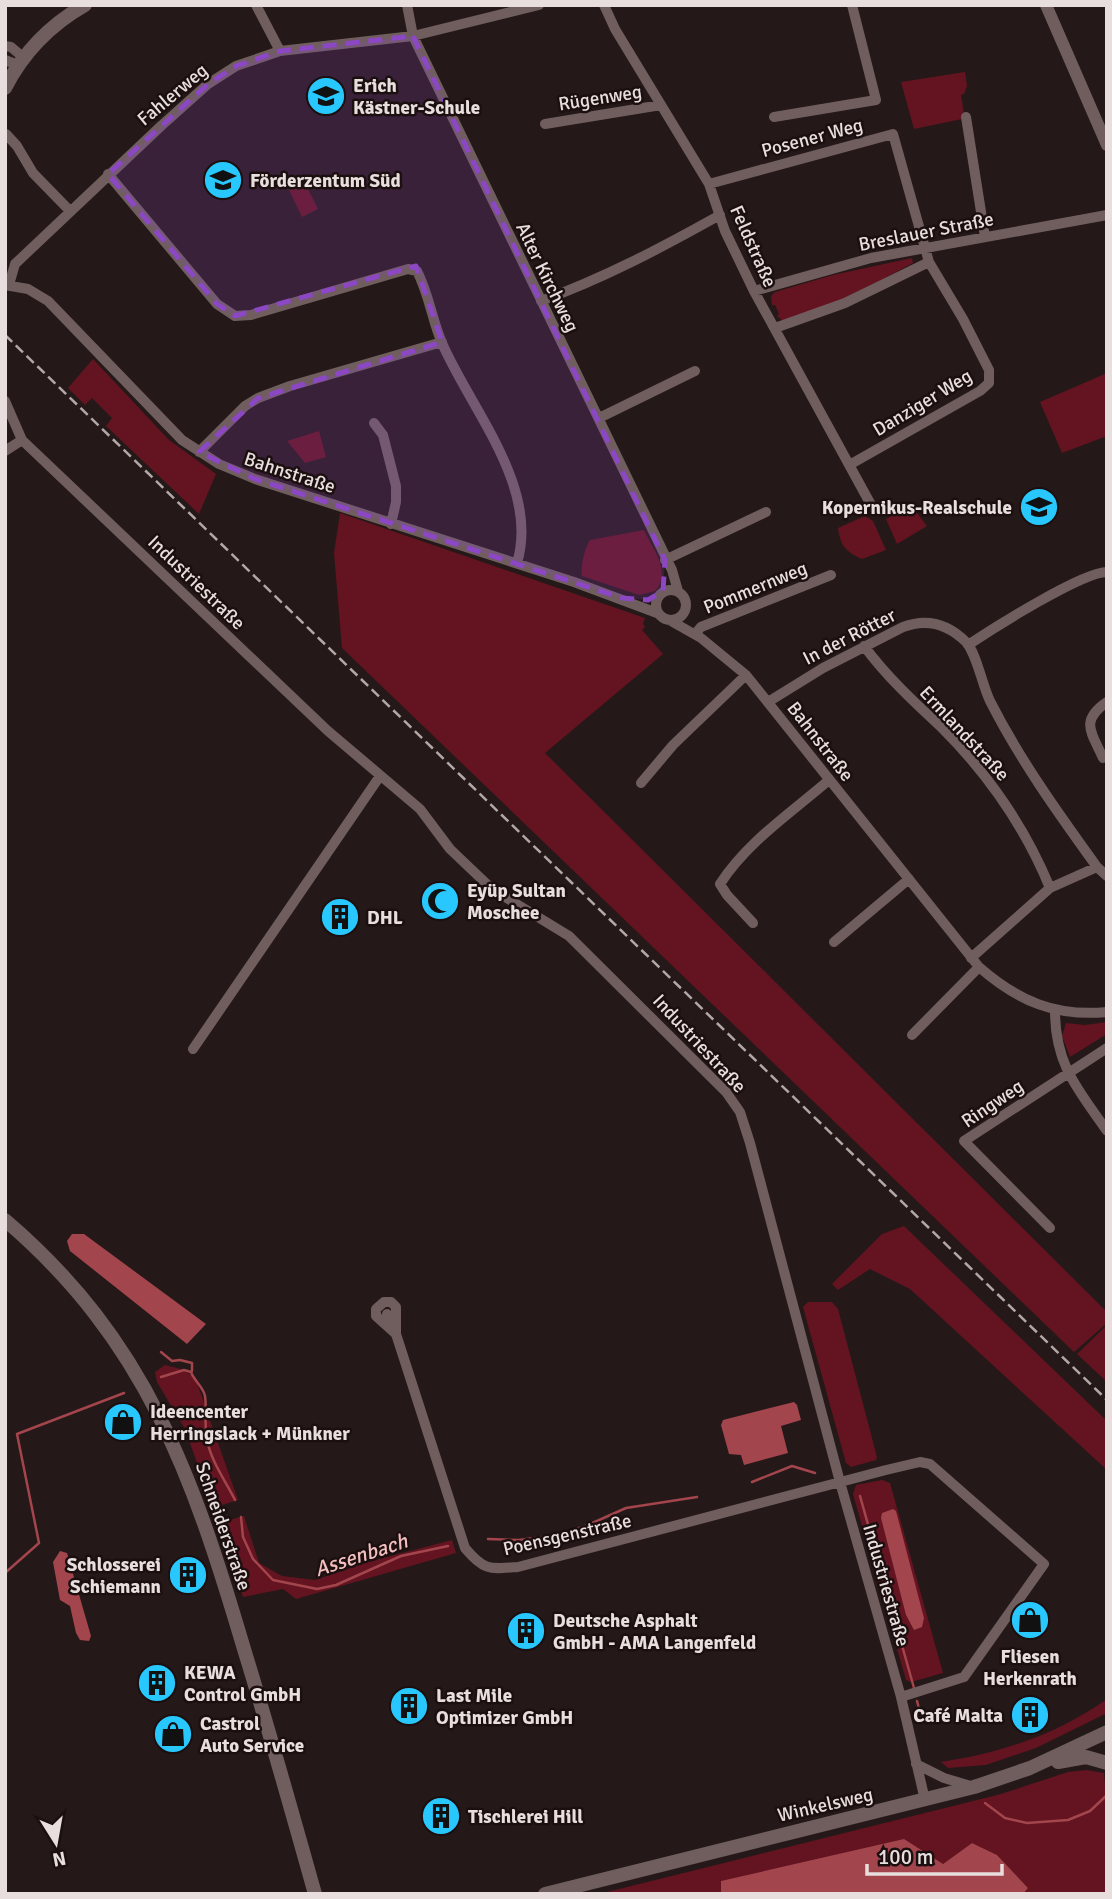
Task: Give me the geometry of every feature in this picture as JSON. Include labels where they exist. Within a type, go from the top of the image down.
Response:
[{"type":"main road","points":[[5,88],[16,61],[60,20],[85,5]]},
{"type":"main road","name":"Schneiderstraße","points":[[5,1220],[60,1272],[99,1317],[129,1361],[164,1423],[192,1488],[219,1566],[315,1894]]},
{"type":"main road","points":[[1030,1768],[1086,1757],[1106,1763],[1100,1736]]},
{"type":"main road","name":"Winkelsweg","points":[[545,1894],[974,1787],[1030,1768],[1100,1736]]},
{"type":"street","points":[[257,5],[280,51]]},
{"type":"street","name":"Alter Kirchweg","points":[[407,5],[414,36],[672,570],[678,591]]},
{"type":"street","name":"Fahlerweg","points":[[7,285],[15,264],[108,174],[208,84],[236,66],[280,51],[414,36],[539,5]]},
{"type":"street","name":"Feldstraße","points":[[604,5],[615,29],[709,184],[754,291],[870,503]]},
{"type":"street","points":[[774,117],[876,100],[852,5]]},
{"type":"street","points":[[1046,5],[1107,145]]},
{"type":"street","points":[[5,46],[12,47],[16,61]]},
{"type":"street","name":"Rügenweg","points":[[545,124],[661,105]]},
{"type":"street","points":[[966,117],[985,237]]},
{"type":"street","points":[[6,134],[17,146],[33,173],[70,211]]},
{"type":"street","name":"Posener Weg","points":[[709,184],[892,134],[924,248]]},
{"type":"street","points":[[108,174],[217,304],[235,316],[251,315],[412,268],[419,275],[442,342],[508,471],[521,527],[517,563]]},
{"type":"street","points":[[541,301],[644,257],[720,215]]},
{"type":"street","name":"Breslauer Straße","points":[[754,291],[871,258],[1107,215]]},
{"type":"street","name":"Danziger Weg","points":[[851,464],[980,391],[989,383],[986,363],[929,262],[924,248]]},
{"type":"street","name":"Breslauer Straße","points":[[775,328],[845,303],[929,262]]},
{"type":"street","name":"Bahnstraße","points":[[7,285],[28,289],[48,301],[181,440],[235,472],[622,598],[657,613]]},
{"type":"street","points":[[199,452],[245,406],[258,398],[290,386],[442,342]]},
{"type":"street","points":[[599,418],[695,371]]},
{"type":"street","name":"Industriestraße","points":[[5,401],[22,440],[310,714],[420,809],[450,849],[492,889],[569,936],[708,1072],[735,1103],[750,1143],[840,1482],[901,1697],[925,1800]]},
{"type":"street","points":[[373,423],[383,435],[396,486],[391,524]]},
{"type":"street","points":[[5,451],[22,440]]},
{"type":"street","points":[[660,595],[678,591],[686,603],[684,613],[671,621],[657,613],[660,595],[668,571],[666,560],[766,512]]},
{"type":"street","points":[[1107,572],[1089,576],[968,645],[989,699],[1034,779],[1097,867],[1107,876]]},
{"type":"street","name":"Pommernweg","points":[[695,634],[701,627],[831,575]]},
{"type":"street","name":"Bahnstraße","points":[[622,598],[640,600],[660,595]]},
{"type":"street","name":"Bahnstraße","points":[[684,613],[695,634]]},
{"type":"street","name":"Bahnstraße","points":[[671,621],[695,634],[746,675],[979,967],[1015,995],[1055,1011],[1089,1014],[1107,1012]]},
{"type":"street","name":"In der Rötter","points":[[768,702],[822,668],[915,622],[927,622],[950,629],[968,645]]},
{"type":"street","name":"Ermlandstraße","points":[[864,646],[883,671],[943,729],[990,781],[1020,824],[1050,888]]},
{"type":"street","points":[[641,783],[673,745],[746,675]]},
{"type":"street","points":[[1103,758],[1089,724],[1095,710],[1107,702]]},
{"type":"street","points":[[193,1049],[380,776]]},
{"type":"street","points":[[753,923],[720,884],[752,845],[829,780]]},
{"type":"street","points":[[971,958],[1050,888],[1097,867]]},
{"type":"street","points":[[834,942],[909,879]]},
{"type":"street","points":[[912,1035],[979,967]]},
{"type":"street","points":[[1055,1011],[1055,1031],[1064,1067],[1107,1131]]},
{"type":"street","points":[[1069,1074],[1107,1048]]},
{"type":"street","name":"Ringweg","points":[[1050,1228],[964,1140],[1069,1074]]},
{"type":"street","name":"Poensgenstraße","points":[[387,1314],[396,1334],[465,1548],[476,1562],[489,1569],[518,1567],[840,1482]]},
{"type":"street","points":[[840,1482],[926,1462],[1044,1564],[964,1677],[901,1697]]},
{"type":"street","points":[[916,1764],[944,1778],[974,1787]]},
{"type":"highlighted area","points":[[413,36],[665,560],[663,591],[648,600],[622,598],[255,479],[199,452],[258,398],[442,342],[416,266],[235,316],[217,304],[108,174],[208,84],[236,66],[280,51]]},
{"type":"shaded area","points":[[965,72],[967,86],[961,95],[964,114],[962,119],[914,129],[901,82]]},
{"type":"shaded area","points":[[305,183],[318,209],[302,217],[289,190]]},
{"type":"shaded area","points":[[912,258],[913,263],[841,301],[783,321],[777,316],[779,314],[775,305],[772,305],[771,296],[775,292],[833,275]]},
{"type":"shaded area","points":[[93,359],[169,440],[216,474],[199,514],[106,426],[112,418],[92,398],[85,405],[68,388]]},
{"type":"shaded area","points":[[1107,373],[1107,436],[1062,453],[1040,402]]},
{"type":"shaded area","points":[[319,431],[326,457],[305,463],[287,441]]},
{"type":"shaded area","points":[[911,505],[927,526],[897,544],[886,519]]},
{"type":"shaded area","points":[[340,513],[645,618],[645,627],[642,630],[663,654],[545,753],[1107,1312],[1107,1323],[1074,1352],[342,648],[334,553]]},
{"type":"shaded area","points":[[865,516],[873,521],[886,550],[862,559],[845,547],[838,528]]},
{"type":"shaded area","points":[[644,530],[661,568],[660,584],[655,591],[639,595],[582,576],[583,557],[590,540]]},
{"type":"shaded area","points":[[1107,1022],[1107,1034],[1070,1057],[1062,1036],[1066,1023],[1085,1025]]},
{"type":"shaded area","points":[[904,1226],[1107,1421],[1107,1470],[910,1289],[870,1269],[838,1290],[832,1284],[882,1234]]},
{"type":"shaded area","points":[[72,1234],[84,1234],[206,1324],[187,1344],[70,1251],[67,1241]]},
{"type":"shaded area","points":[[808,1302],[832,1302],[838,1309],[876,1460],[851,1467],[846,1463],[803,1307]]},
{"type":"shaded area","points":[[1107,1325],[1107,1382],[1077,1354]]},
{"type":"shaded area","points":[[165,1365],[181,1369],[195,1377],[238,1500],[213,1508],[185,1429],[157,1382],[155,1372]]},
{"type":"shaded area","points":[[794,1402],[801,1420],[781,1426],[788,1453],[744,1465],[741,1455],[729,1454],[721,1425],[723,1420]]},
{"type":"shaded area","points":[[882,1480],[890,1483],[943,1673],[911,1682],[906,1680],[853,1494],[856,1485]]},
{"type":"shaded area","points":[[893,1509],[896,1511],[924,1618],[922,1627],[914,1630],[906,1615],[881,1518],[882,1513]]},
{"type":"shaded area","points":[[244,1516],[259,1563],[282,1576],[315,1580],[368,1562],[452,1540],[456,1553],[296,1599],[283,1589],[243,1597],[219,1523]]},
{"type":"shaded area","points":[[60,1551],[67,1553],[91,1636],[89,1641],[80,1640],[70,1606],[60,1600],[53,1562]]},
{"type":"shaded area","points":[[1107,1699],[1107,1713],[1036,1748],[986,1765],[948,1768],[941,1762],[1028,1740],[1069,1722]]},
{"type":"shaded area","points":[[1086,1770],[1104,1773],[1107,1808],[1107,1894],[1023,1894],[1028,1888],[997,1855],[972,1843],[943,1864],[721,1881],[721,1894],[599,1894],[1001,1794],[1068,1772]]},
{"type":"shaded area","points":[[904,1839],[943,1864],[972,1843],[997,1855],[1028,1888],[1023,1894],[721,1894],[721,1881]]},
{"type":"waterway","points":[[161,1352],[172,1361],[192,1363],[192,1371]]},
{"type":"waterway","name":"Assenbach","points":[[161,1377],[184,1370],[191,1372],[202,1389],[205,1396],[209,1448],[235,1500]]},
{"type":"waterway","name":"Assenbach","points":[[5,1573],[39,1543],[17,1434],[124,1393]]},
{"type":"waterway","name":"Assenbach","points":[[752,1482],[792,1466],[815,1473]]},
{"type":"waterway","name":"Assenbach","points":[[860,1496],[914,1688]]},
{"type":"waterway","name":"Assenbach","points":[[488,1539],[519,1540],[558,1535],[626,1508],[697,1497]]},
{"type":"waterway","name":"Assenbach","points":[[241,1517],[243,1537],[253,1559],[273,1580],[317,1589],[336,1585],[401,1556],[448,1546]]},
{"type":"waterway","name":"Assenbach","points":[[917,1701],[921,1716]]},
{"type":"waterway","name":"Assenbach","points":[[985,1803],[1005,1818],[1027,1823],[1068,1820],[1090,1811],[1107,1795]]},
{"type":"railway","points":[[5,335],[1107,1400]]},
{"type":"place","name":"Erich Kästner-Schule","points":[[326,96]]},
{"type":"place","name":"Förderzentum Süd","points":[[223,180]]},
{"type":"place","name":"Kopernikus-Realschule","points":[[1039,507]]},
{"type":"place","name":"Eyüp Sultan Moschee","points":[[440,901]]},
{"type":"place","name":"DHL","points":[[340,917]]},
{"type":"place","name":"Ideencenter Herringslack + Münkner","points":[[123,1422]]},
{"type":"place","name":"Schlosserei Schiemann","points":[[188,1575]]},
{"type":"place","name":"Fliesen Herkenrath","points":[[1030,1620]]},
{"type":"place","name":"Deutsche Asphalt GmbH - AMA Langenfeld","points":[[526,1631]]},
{"type":"place","name":"KEWA Control GmbH","points":[[157,1683]]},
{"type":"place","name":"Last Mile Optimizer GmbH","points":[[409,1706]]},
{"type":"place","name":"Café Malta","points":[[1030,1715]]},
{"type":"place","name":"Castrol Auto Service","points":[[173,1734]]},
{"type":"place","name":"Tischlerei Hill","points":[[441,1816]]}]
